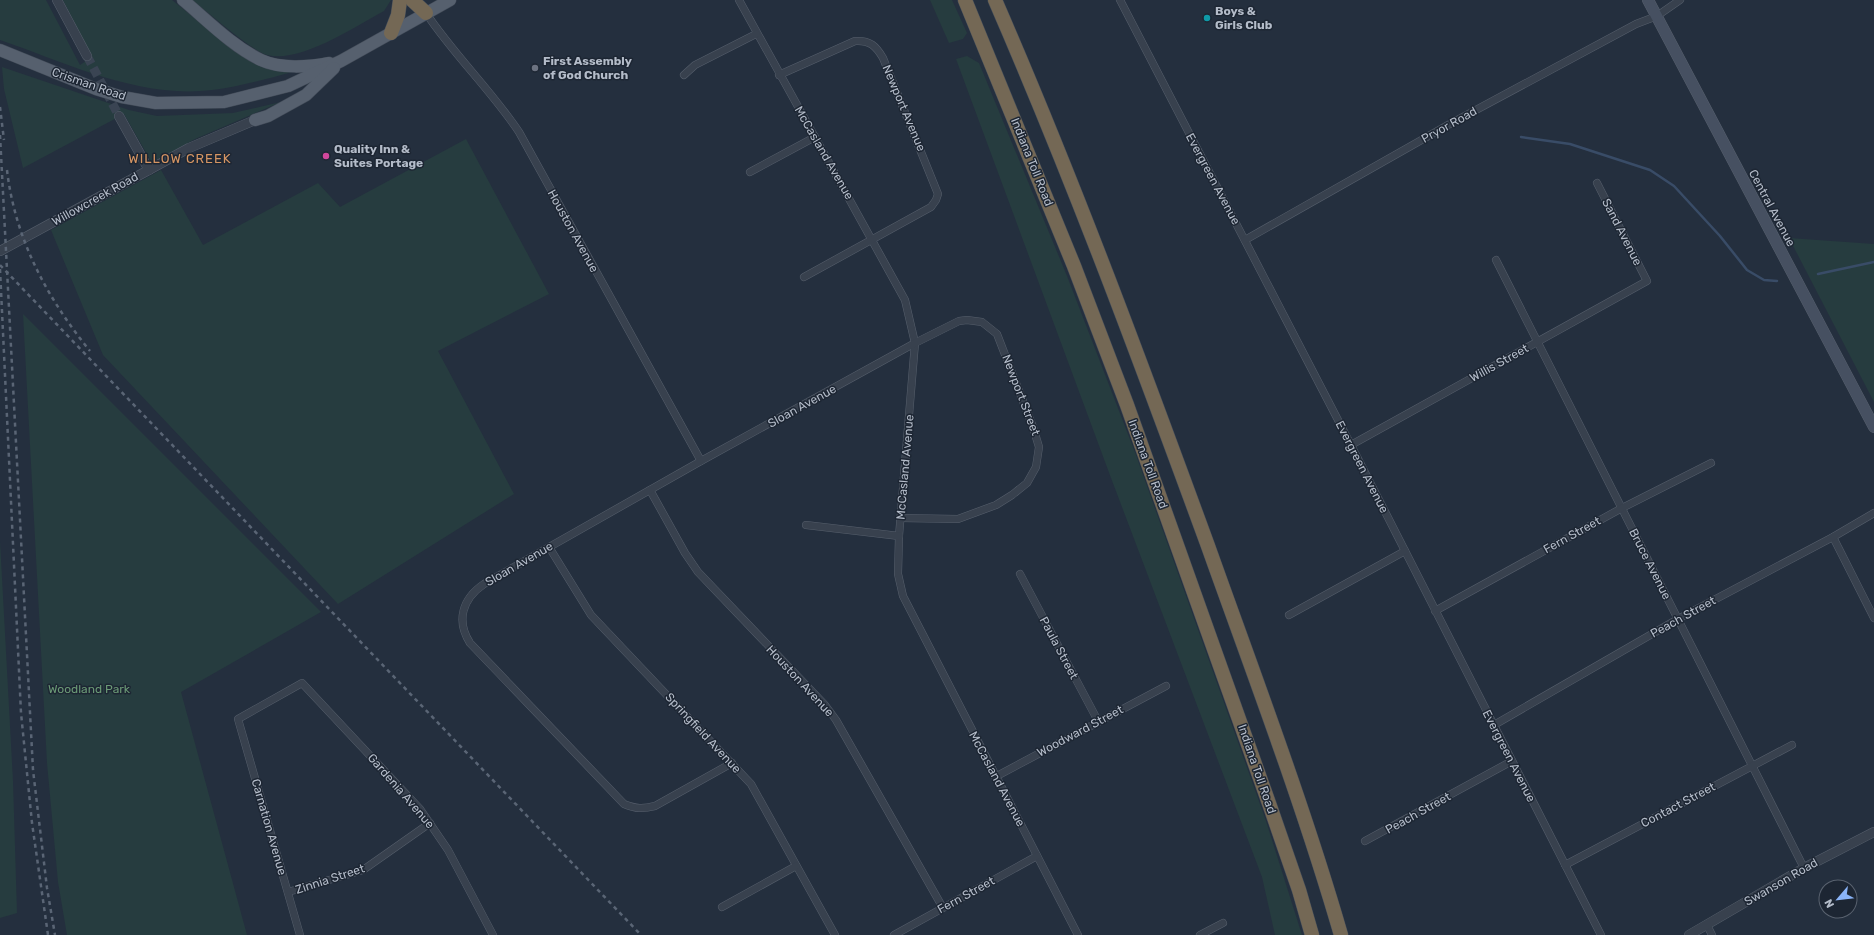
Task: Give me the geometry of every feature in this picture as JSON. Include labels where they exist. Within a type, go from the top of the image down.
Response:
[{"type":"highway","points":[[391,33],[398,15],[400,0]]},
{"type":"highway","points":[[412,0],[426,13]]},
{"type":"highway","points":[[419,0],[426,13]]},
{"type":"highway","name":"Indiana Toll Road","points":[[965,0],[1074,266],[1127,406],[1268,801],[1299,890],[1312,935]]},
{"type":"highway","points":[[995,0],[1101,257],[1158,408],[1298,800],[1341,935]]},
{"type":"main road","points":[[183,0],[242,48],[262,60],[285,65],[312,65],[342,61]]},
{"type":"main road","points":[[256,120],[268,116],[306,95],[342,61],[450,0]]},
{"type":"main road","name":"Central Avenue","points":[[1648,0],[1874,427]]},
{"type":"main road","name":"Crisman Road","points":[[0,50],[96,89],[122,97],[156,103],[224,102],[257,95],[288,86],[342,61]]},
{"type":"street","points":[[57,0],[87,56]]},
{"type":"street","name":"McCasland Avenue","points":[[739,0],[756,34],[873,240],[905,300],[915,343],[899,536],[898,574],[903,596],[995,777],[1078,935]]},
{"type":"street","name":"Evergreen Avenue","points":[[1120,0],[1351,445],[1565,866],[1602,935]]},
{"type":"street","name":"Pryor Road","points":[[1245,240],[1455,121],[1636,24],[1656,16],[1680,0]]},
{"type":"street","name":"Houston Avenue","points":[[426,13],[442,38],[503,108],[519,132],[701,461]]},
{"type":"street","points":[[684,75],[695,65],[756,34]]},
{"type":"street","name":"Newport Avenue","points":[[779,75],[855,41],[867,41],[879,50],[934,181],[938,194],[931,207],[873,240]]},
{"type":"street","points":[[120,116],[149,170]]},
{"type":"street","name":"Willowcreek Road","points":[[0,251],[208,138],[256,120]]},
{"type":"street","points":[[750,172],[815,137]]},
{"type":"street","name":"Sand Avenue","points":[[1597,183],[1647,282]]},
{"type":"street","points":[[804,277],[873,240]]},
{"type":"street","name":"Bruce Avenue","points":[[1496,260],[1804,868]]},
{"type":"street","name":"Willis Street","points":[[1351,445],[1647,282]]},
{"type":"street","name":"Newport Street","points":[[900,518],[958,518],[996,505],[1027,483],[1036,467],[1040,446],[1000,340],[993,330],[978,321],[959,321],[915,343]]},
{"type":"street","name":"Sloan Avenue","points":[[732,763],[656,806],[644,809],[634,808],[624,804],[470,643],[462,625],[462,613],[466,602],[474,591],[549,547],[915,343]]},
{"type":"street","name":"Fern Street","points":[[1435,611],[1622,508],[1711,463]]},
{"type":"street","name":"Houston Avenue","points":[[650,490],[685,553],[698,572],[825,705],[836,720],[943,908]]},
{"type":"street","name":"Peach Street","points":[[1494,726],[1678,619],[1833,537],[1874,513]]},
{"type":"street","points":[[806,525],[899,536]]},
{"type":"street","points":[[1833,537],[1874,618]]},
{"type":"street","name":"Springfield Avenue","points":[[549,547],[591,615],[751,784],[835,935]]},
{"type":"street","points":[[1289,615],[1405,551]]},
{"type":"street","name":"Paula Street","points":[[1020,574],[1098,721]]},
{"type":"street","name":"Carnation Avenue","points":[[300,935],[238,719],[302,683]]},
{"type":"street","name":"Gardenia Avenue","points":[[302,683],[408,796],[430,823],[455,862],[493,935]]},
{"type":"street","name":"Woodward Street","points":[[995,777],[1166,686]]},
{"type":"street","name":"Contact Street","points":[[1565,866],[1752,764],[1792,745]]},
{"type":"street","name":"Peach Street","points":[[1365,841],[1512,761]]},
{"type":"street","name":"Zinnia Street","points":[[288,892],[363,870],[430,823]]},
{"type":"street","name":"Swanson Road","points":[[1688,935],[1804,868],[1874,832]]},
{"type":"street","name":"Fern Street","points":[[894,935],[1037,856]]},
{"type":"street","points":[[722,907],[796,866]]},
{"type":"street","points":[[1200,935],[1223,922]]},
{"type":"street","points":[[1707,925],[1712,935]]},
{"type":"green space","points":[[0,0],[46,0],[80,65],[92,57],[63,0],[172,0],[237,52],[292,72],[242,85],[212,90],[185,91],[158,89],[131,84],[77,68],[0,40]]},
{"type":"green space","points":[[192,0],[391,0],[384,11],[323,44],[289,55],[273,56],[260,52],[252,47]]},
{"type":"green space","points":[[930,0],[952,0],[967,33],[963,39],[949,43]]},
{"type":"green space","points":[[967,56],[979,63],[1067,276],[1136,455],[1266,821],[1302,935],[1275,935],[1262,877],[1111,478],[956,59]]},
{"type":"green space","points":[[2,67],[129,110],[157,116],[233,113],[281,102],[195,139],[152,163],[124,114],[23,168],[4,89]]},
{"type":"green space","points":[[466,139],[549,294],[438,351],[514,494],[338,604],[103,355],[51,230],[161,170],[203,245],[318,183],[340,207]]},
{"type":"green space","points":[[1789,238],[1874,244],[1874,402]]},
{"type":"green space","name":"Woodland Park","points":[[23,314],[321,612],[181,692],[247,935],[67,935],[58,882],[47,763]]},
{"type":"green space","points":[[0,541],[13,781],[17,913],[0,918]]},
{"type":"waterway","points":[[1521,137],[1570,144],[1650,170],[1674,186],[1720,236],[1747,270],[1764,280],[1777,281]]},
{"type":"waterway","points":[[1818,274],[1874,262]]},
{"type":"tunnel","points":[[87,56],[119,116]]},
{"type":"railway","points":[[0,107],[4,140]]},
{"type":"railway","points":[[0,135],[33,770],[47,888],[55,935]]},
{"type":"railway","points":[[7,170],[17,220],[25,244],[35,266],[60,310],[90,351]]},
{"type":"railway","points":[[0,265],[641,935]]},
{"type":"railway","points":[[0,269],[21,713],[32,823],[48,935]]},
{"type":"place","name":"Boys & Girls Club","points":[[1207,18]]},
{"type":"place","name":"First Assembly of God Church","points":[[535,68]]},
{"type":"place","name":"Quality Inn & Suites Portage","points":[[326,156]]},
{"type":"district","name":"WILLOW CREEK","points":[[180,158]]}]
